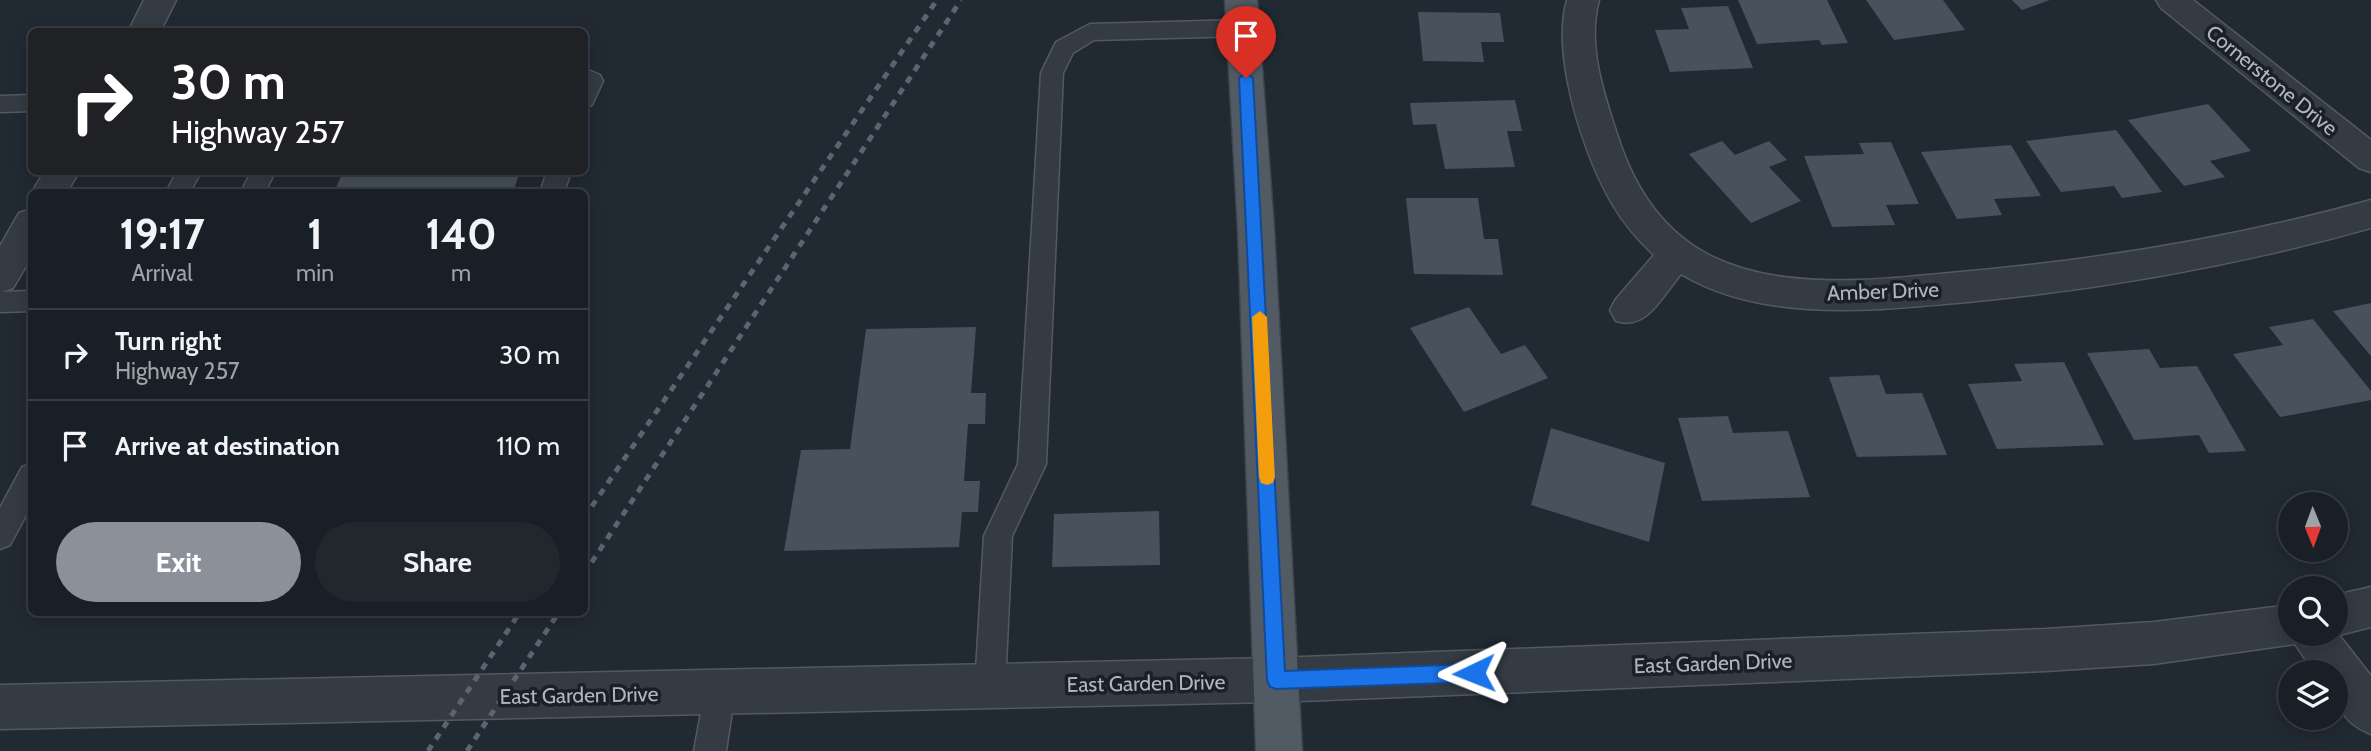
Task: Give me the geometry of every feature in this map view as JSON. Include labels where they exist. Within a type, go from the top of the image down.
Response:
[{"type":"main road","points":[[1242,14],[1256,243],[1279,751]]},
{"type":"street","points":[[146,28],[160,0]]},
{"type":"street","name":"Amber Drive","points":[[1583,0],[1577,18],[1578,47],[1609,164],[1637,216],[1677,253],[1700,267],[1734,279],[1792,291],[1832,295],[2035,282],[2245,248],[2371,214]]},
{"type":"street","name":"Cornerstone Drive","points":[[2172,0],[2371,159]]},
{"type":"street","points":[[0,278],[28,230]]},
{"type":"street","points":[[1629,310],[1677,253]]},
{"type":"street","points":[[2348,612],[2371,607]]},
{"type":"street","name":"East Garden Drive","points":[[0,707],[1276,680],[2059,649],[2154,643],[2278,627]]},
{"type":"street","points":[[2321,646],[2371,712]]},
{"type":"lane","points":[[990,687],[998,536],[1032,464],[1052,73],[1064,48],[1090,32],[1242,14]]},
{"type":"lane","points":[[0,104],[28,103]]},
{"type":"lane","points":[[0,302],[28,301]]},
{"type":"lane","points":[[0,536],[28,484]]},
{"type":"lane","points":[[710,751],[720,691]]},
{"type":"building","points":[[1738,0],[1827,0],[1848,43],[1822,45],[1819,40],[1757,44]]},
{"type":"building","points":[[1866,0],[1943,0],[1965,30],[1894,40]]},
{"type":"building","points":[[2012,0],[2050,0],[2022,10]]},
{"type":"building","points":[[1728,6],[1753,68],[1670,72],[1655,30],[1689,29],[1681,8]]},
{"type":"building","points":[[1418,12],[1500,13],[1504,42],[1481,42],[1484,62],[1423,61]]},
{"type":"building","points":[[1515,100],[1522,131],[1507,131],[1515,167],[1445,169],[1436,124],[1413,125],[1410,103]]},
{"type":"building","points":[[2208,104],[2251,151],[2210,161],[2225,177],[2184,186],[2128,120]]},
{"type":"building","points":[[2116,130],[2162,192],[2122,198],[2114,186],[2061,192],[2026,141]]},
{"type":"building","points":[[1722,141],[1735,155],[1769,141],[1787,160],[1769,167],[1801,201],[1751,223],[1689,154]]},
{"type":"building","points":[[1891,142],[1919,204],[1886,205],[1895,225],[1832,227],[1804,156],[1864,154],[1859,143]]},
{"type":"building","points":[[2011,145],[2041,196],[1994,199],[2002,215],[1957,219],[1921,152]]},
{"type":"building","points":[[342,175],[519,175],[514,189],[335,189]]},
{"type":"building","points":[[1406,198],[1478,198],[1484,239],[1498,239],[1503,275],[1414,274]]},
{"type":"building","points":[[2371,303],[2371,356],[2333,311]]},
{"type":"building","points":[[1469,307],[1501,354],[1525,345],[1548,378],[1464,412],[1410,328]]},
{"type":"building","points":[[2313,319],[2371,391],[2371,400],[2280,417],[2233,354],[2283,345],[2269,327]]},
{"type":"building","points":[[976,327],[971,393],[986,393],[985,424],[968,424],[964,481],[980,481],[978,512],[962,512],[959,547],[784,551],[801,450],[850,449],[866,329]]},
{"type":"building","points":[[2149,349],[2160,368],[2197,366],[2246,451],[2209,453],[2199,435],[2134,440],[2087,353]]},
{"type":"building","points":[[2064,362],[2104,445],[1997,449],[1968,384],[2022,381],[2014,364]]},
{"type":"building","points":[[1879,375],[1886,394],[1922,393],[1947,455],[1857,457],[1829,377]]},
{"type":"building","points":[[1728,416],[1733,433],[1788,431],[1810,497],[1702,501],[1678,418]]},
{"type":"building","points":[[1551,428],[1665,463],[1649,542],[1531,505]]},
{"type":"building","points":[[1159,511],[1160,565],[1052,567],[1054,514]]},
{"type":"railway","points":[[588,512],[937,0]]},
{"type":"railway","points":[[588,568],[961,0]]},
{"type":"railway","points":[[428,751],[517,616]]},
{"type":"railway","points":[[467,751],[556,616]]},
{"type":"slow traffic","points":[[1260,317],[1267,477]]},
{"type":"route","points":[[1246,78],[1256,229],[1276,680],[1474,673]]}]
